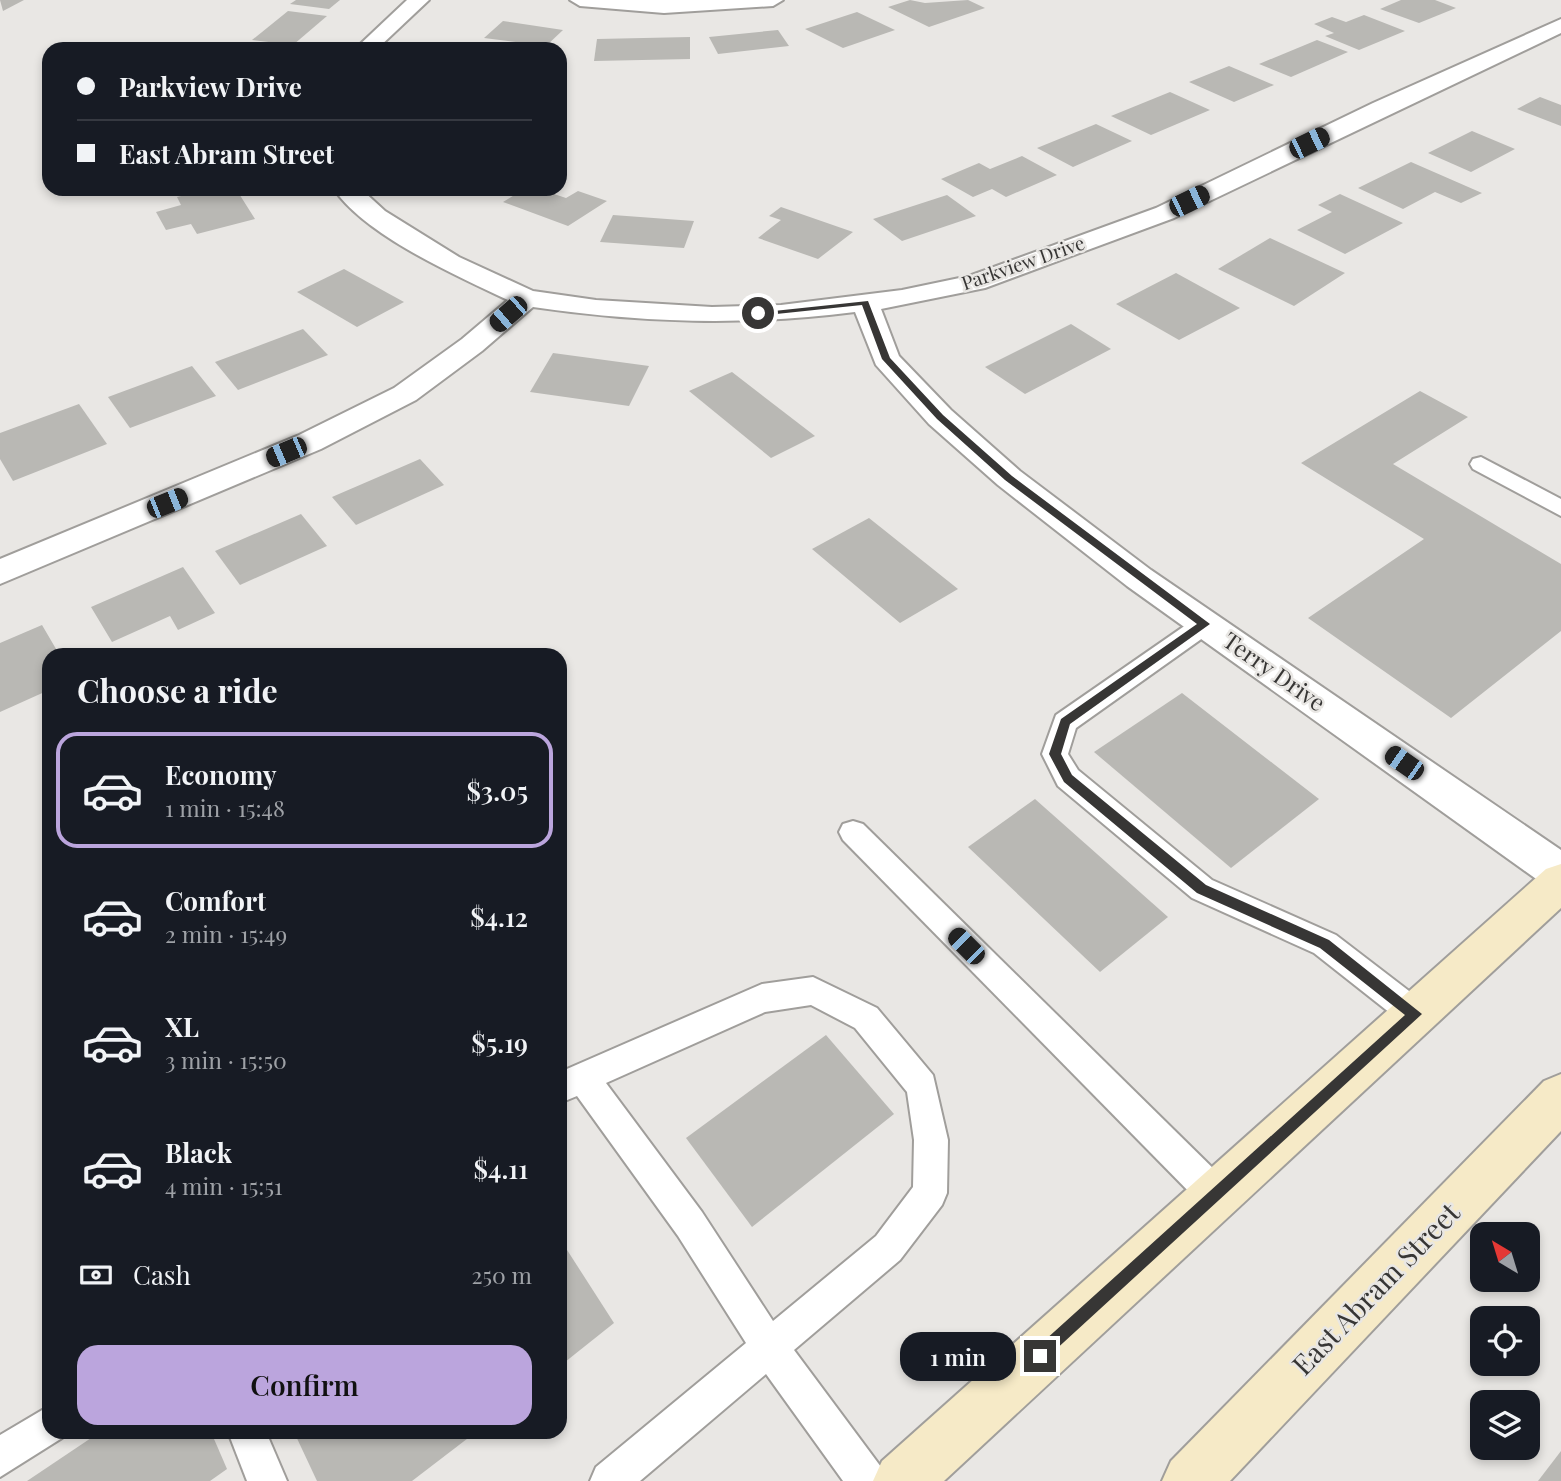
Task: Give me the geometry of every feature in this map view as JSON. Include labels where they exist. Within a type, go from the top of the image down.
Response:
[{"type":"main road","points":[[902,1481],[1561,882]]},
{"type":"main road","name":"East Abram Street","points":[[1191,1481],[1561,1097]]},
{"type":"street","points":[[373,42],[419,0]]},
{"type":"street","points":[[580,0],[664,7],[773,0]]},
{"type":"street","name":"Parkview Drive","points":[[354,196],[376,216],[450,263],[527,298],[596,308],[712,315],[781,313],[865,302],[976,282],[1165,213],[1381,108],[1561,25]]},
{"type":"street","points":[[0,572],[310,442],[404,394],[472,345],[527,298]]},
{"type":"street","name":"Terry Drive","points":[[865,302],[886,359],[940,417],[1009,478],[1205,624],[1561,873]]},
{"type":"lane","points":[[1481,464],[1561,509]]},
{"type":"lane","points":[[1205,624],[1065,722],[1055,754],[1068,778],[1202,889],[1325,944],[1415,1014]]},
{"type":"lane","points":[[853,832],[1216,1195]]},
{"type":"lane","points":[[610,1481],[769,1347],[888,1248],[930,1193],[931,1140],[922,1086],[866,1018],[813,991],[762,998],[572,1083],[690,1224],[769,1347],[867,1481]]},
{"type":"lane","points":[[0,1458],[42,1430]]},
{"type":"lane","points":[[250,1439],[267,1481]]},
{"type":"building","points":[[0,0],[24,0],[3,11]]},
{"type":"building","points":[[296,0],[340,0],[329,9],[290,4]]},
{"type":"building","points":[[910,0],[925,3],[968,0],[985,8],[929,27],[888,7]]},
{"type":"building","points":[[1401,0],[1435,0],[1456,8],[1419,23],[1380,9]]},
{"type":"building","points":[[288,11],[327,16],[297,42],[252,40]]},
{"type":"building","points":[[857,12],[895,30],[843,48],[805,29]]},
{"type":"building","points":[[1364,15],[1405,31],[1359,50],[1325,36],[1334,33],[1314,24],[1332,17],[1346,22]]},
{"type":"building","points":[[503,21],[563,30],[550,42],[515,42],[484,38]]},
{"type":"building","points":[[778,30],[789,46],[718,54],[709,37]]},
{"type":"building","points":[[690,37],[690,59],[594,61],[597,39]]},
{"type":"building","points":[[1317,40],[1348,52],[1291,77],[1259,64]]},
{"type":"building","points":[[1229,66],[1274,85],[1234,102],[1189,82]]},
{"type":"building","points":[[1170,92],[1210,110],[1151,135],[1111,116]]},
{"type":"building","points":[[1540,97],[1561,105],[1561,126],[1517,109]]},
{"type":"building","points":[[1096,124],[1132,141],[1073,167],[1037,148]]},
{"type":"building","points":[[1472,131],[1515,149],[1471,172],[1428,153]]},
{"type":"building","points":[[1022,156],[1057,175],[1006,197],[992,189],[973,197],[941,179],[979,163],[990,169]]},
{"type":"building","points":[[1411,162],[1482,193],[1461,203],[1435,192],[1403,209],[1358,188]]},
{"type":"building","points":[[578,191],[607,201],[568,226],[503,202],[513,196],[566,198]]},
{"type":"building","points":[[1340,194],[1403,223],[1345,254],[1297,230],[1332,212],[1318,205]]},
{"type":"building","points":[[947,195],[976,216],[902,241],[873,219]]},
{"type":"building","points":[[240,196],[255,219],[197,234],[191,224],[166,230],[156,212],[181,205],[177,197]]},
{"type":"building","points":[[781,207],[853,232],[818,259],[758,238],[781,220],[769,216]]},
{"type":"building","points":[[613,215],[694,221],[684,248],[600,242]]},
{"type":"building","points":[[1270,238],[1345,273],[1294,306],[1218,269]]},
{"type":"building","points":[[344,269],[404,302],[357,327],[297,292]]},
{"type":"building","points":[[1176,273],[1240,308],[1179,340],[1116,304]]},
{"type":"building","points":[[1071,324],[1111,349],[1025,394],[985,367]]},
{"type":"building","points":[[303,329],[328,355],[238,390],[215,362]]},
{"type":"building","points":[[553,353],[649,366],[629,406],[530,392]]},
{"type":"building","points":[[192,366],[216,396],[130,428],[108,397]]},
{"type":"building","points":[[732,372],[815,436],[771,458],[689,391]]},
{"type":"building","points":[[1420,391],[1468,417],[1393,464],[1561,564],[1561,631],[1451,718],[1308,618],[1424,539],[1301,463]]},
{"type":"building","points":[[79,404],[107,444],[13,481],[0,459],[0,433]]},
{"type":"building","points":[[420,459],[444,485],[356,525],[332,497]]},
{"type":"building","points":[[301,514],[327,546],[240,585],[215,551]]},
{"type":"building","points":[[869,518],[958,589],[900,623],[812,549]]},
{"type":"building","points":[[183,567],[215,613],[178,630],[170,616],[112,642],[91,607]]},
{"type":"building","points":[[42,625],[55,648],[42,648],[42,693],[0,712],[0,643]]},
{"type":"building","points":[[1182,693],[1319,799],[1231,868],[1094,752]]},
{"type":"building","points":[[1035,799],[1168,917],[1100,972],[968,847]]},
{"type":"building","points":[[826,1035],[894,1114],[752,1227],[686,1138]]},
{"type":"building","points":[[567,1250],[614,1323],[567,1360]]},
{"type":"building","points":[[90,1439],[214,1439],[227,1469],[210,1481],[27,1481]]},
{"type":"building","points":[[297,1439],[467,1439],[412,1481],[317,1481]]},
{"type":"building","points":[[1561,1451],[1561,1481],[1538,1481]]},
{"type":"route","points":[[758,313],[781,313],[865,302],[886,359],[940,417],[1009,478],[1139,578],[1205,624],[1065,722],[1055,754],[1068,778],[1202,889],[1325,944],[1415,1014],[1040,1356]]}]
